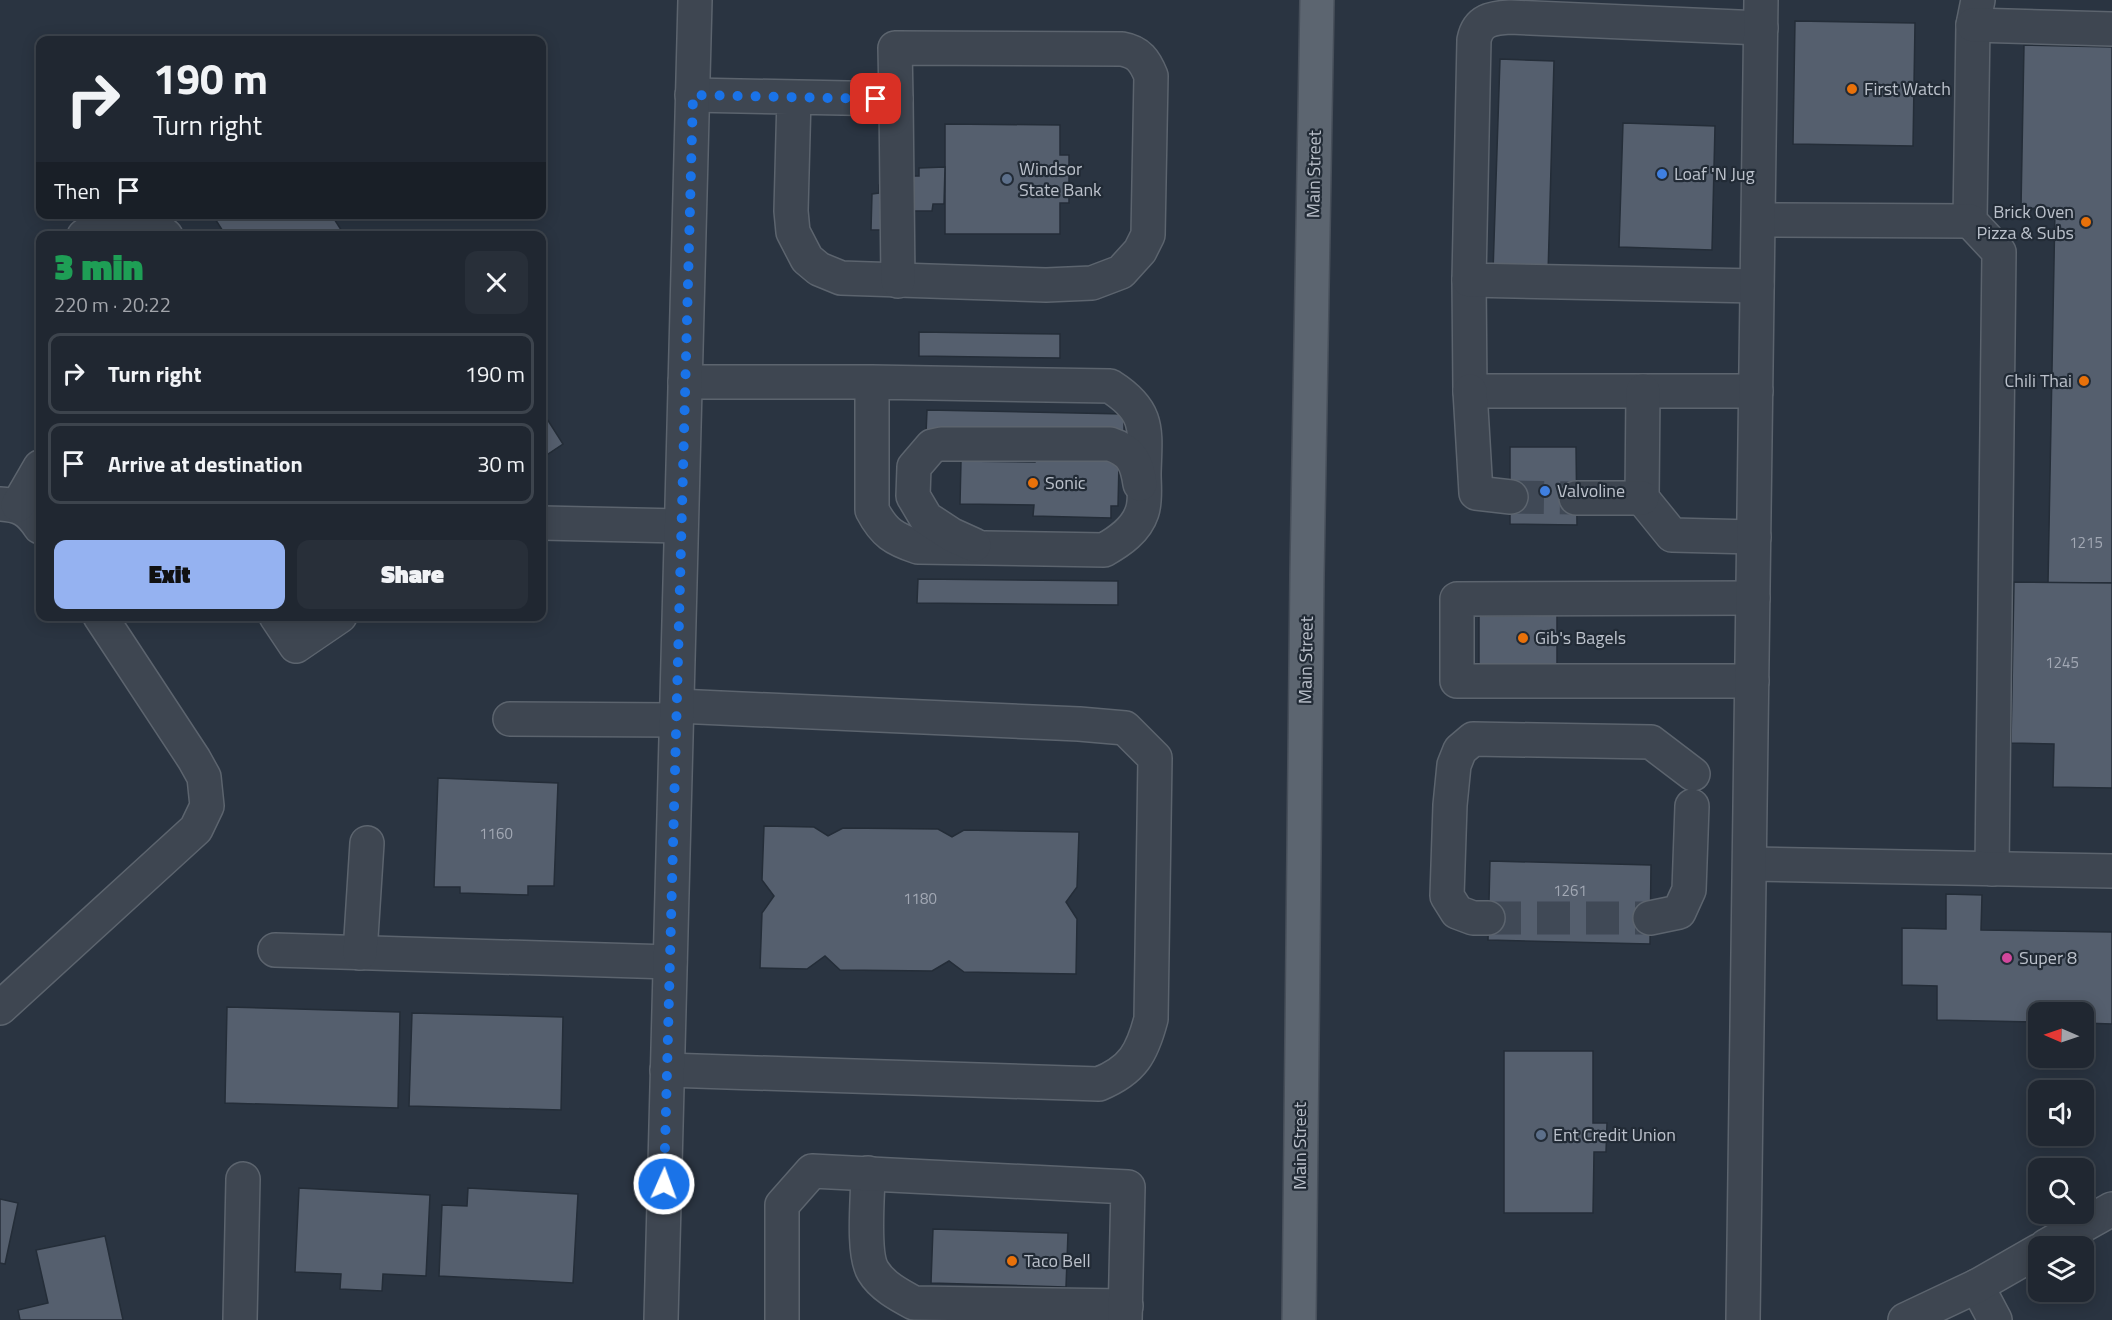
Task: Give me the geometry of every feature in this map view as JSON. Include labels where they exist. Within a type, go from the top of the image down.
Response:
[{"type":"main road","name":"Main Street","points":[[1299,1320],[1307,587],[1317,0]]},
{"type":"street","points":[[661,1320],[695,0]]},
{"type":"street","points":[[1992,869],[1999,252],[1970,221],[1976,12],[2112,29]]},
{"type":"street","points":[[1510,497],[1476,494],[1470,391],[1469,280],[1474,40],[1479,25],[1487,20],[1510,17],[1761,14],[1743,1320]]},
{"type":"street","points":[[794,97],[791,211],[793,232],[807,259],[819,269],[841,278],[898,281],[1072,285],[1092,283],[1121,272],[1140,251],[1148,235],[1151,76],[1146,63],[1135,52],[1122,49],[896,48],[898,281]]},
{"type":"street","points":[[693,95],[896,99]]},
{"type":"street","points":[[90,231],[98,225],[117,219],[137,219],[160,231]]},
{"type":"street","points":[[1758,220],[1970,221]]},
{"type":"street","points":[[1469,280],[1757,286]]},
{"type":"street","points":[[685,382],[873,382],[1110,386],[1125,396],[1137,409],[1145,426],[1143,510],[1135,525],[1122,540],[1104,550],[918,547],[896,539],[879,524],[872,510],[873,382]]},
{"type":"street","points":[[1470,391],[1756,391]]},
{"type":"street","points":[[1643,391],[1642,498],[1672,535],[1754,537]]},
{"type":"street","points":[[980,548],[952,535],[926,518],[913,496],[914,467],[932,446],[940,444],[1110,444],[1122,448],[1133,458],[1138,468],[1143,510]]},
{"type":"street","points":[[20,512],[36,475]]},
{"type":"street","points":[[1576,498],[1642,498]]},
{"type":"street","points":[[546,523],[681,526]]},
{"type":"street","points":[[1752,681],[1457,681],[1458,599],[1754,598]]},
{"type":"street","points":[[0,1008],[196,829],[207,806],[204,777],[199,768],[103,621]]},
{"type":"street","points":[[279,621],[296,646],[333,621]]},
{"type":"street","points":[[510,719],[677,713],[1079,724],[1125,728],[1155,758],[1151,1019],[1145,1044],[1131,1065],[1116,1077],[1100,1084],[667,1070]]},
{"type":"street","points":[[1488,918],[1473,918],[1457,912],[1447,896],[1450,805],[1454,765],[1460,750],[1473,740],[1651,742],[1693,774]]},
{"type":"street","points":[[1650,918],[1679,912],[1689,890],[1692,806]]},
{"type":"street","points":[[360,953],[367,843]]},
{"type":"street","points":[[1750,864],[2112,871]]},
{"type":"street","points":[[275,950],[670,962]]},
{"type":"street","points":[[782,1320],[782,1205],[812,1171],[868,1173],[1128,1187],[1125,1313],[914,1303],[898,1295],[872,1270],[867,1251],[868,1173]]},
{"type":"street","points":[[240,1320],[243,1179]]},
{"type":"street","points":[[2064,1236],[2112,1209]]},
{"type":"street","points":[[1905,1320],[1977,1286],[2028,1257]]},
{"type":"street","points":[[1977,1286],[1995,1320]]},
{"type":"building","points":[[1795,21],[1915,23],[1913,146],[1793,144]]},
{"type":"building","points":[[2024,45],[2112,47],[2112,583],[2048,583],[2055,209],[2021,208]]},
{"type":"building","points":[[1500,59],[1554,61],[1548,274],[1493,272]]},
{"type":"building","points":[[1623,123],[1715,126],[1712,250],[1619,247]]},
{"type":"building","name":"Windsor State Bank","points":[[945,124],[1060,125],[1060,155],[1069,155],[1069,203],[1060,203],[1060,234],[945,234]]},
{"type":"building","points":[[945,167],[944,204],[933,204],[932,211],[913,211],[893,230],[871,230],[872,194],[879,193],[879,185],[898,185],[897,176],[919,176],[919,168]]},
{"type":"building","points":[[215,219],[334,219],[342,231],[223,231]]},
{"type":"building","points":[[919,332],[1060,334],[1060,358],[919,356]]},
{"type":"building","points":[[927,410],[1124,414],[1124,439],[926,434]]},
{"type":"building","points":[[546,417],[563,444],[546,455]]},
{"type":"building","points":[[1510,447],[1576,447],[1577,525],[1510,524]]},
{"type":"building","points":[[1036,452],[1112,454],[1112,463],[1119,463],[1118,506],[1111,506],[1111,518],[1033,516],[1034,505],[960,504],[961,461],[1035,462]]},
{"type":"building","points":[[918,579],[1118,581],[1118,605],[917,603]]},
{"type":"building","points":[[2014,582],[2112,583],[2112,788],[2053,787],[2054,744],[2011,743]]},
{"type":"building","points":[[1557,615],[1557,670],[1479,670],[1479,616]]},
{"type":"building","points":[[438,778],[558,783],[554,886],[528,886],[528,895],[460,893],[460,887],[434,887]]},
{"type":"building","points":[[764,826],[814,827],[828,836],[843,828],[938,829],[952,837],[964,830],[1079,832],[1077,887],[1066,902],[1077,919],[1076,974],[964,972],[949,961],[932,971],[840,970],[825,956],[807,969],[760,968],[762,913],[774,896],[762,880]]},
{"type":"building","points":[[1490,861],[1651,865],[1650,944],[1488,940]]},
{"type":"building","name":"Super 8","points":[[1946,894],[1982,895],[1981,930],[2112,932],[2112,1024],[2094,1023],[2094,1002],[2028,1002],[2028,1022],[1937,1020],[1937,986],[1902,985],[1902,928],[1946,929]]},
{"type":"building","points":[[227,1007],[400,1012],[398,1108],[225,1103]]},
{"type":"building","points":[[412,1013],[563,1017],[561,1110],[409,1106]]},
{"type":"building","points":[[1504,1051],[1593,1051],[1593,1123],[1607,1123],[1606,1152],[1594,1152],[1593,1213],[1504,1213]]},
{"type":"building","points":[[299,1188],[430,1195],[426,1276],[383,1274],[382,1291],[340,1289],[341,1274],[295,1272]]},
{"type":"building","points":[[468,1188],[578,1194],[573,1283],[439,1276],[442,1205],[467,1206]]},
{"type":"building","points":[[0,1199],[18,1203],[5,1264],[0,1263]]},
{"type":"building","points":[[933,1229],[1068,1233],[1066,1287],[931,1283]]},
{"type":"building","points":[[105,1236],[123,1320],[20,1320],[18,1310],[48,1303],[36,1250]]},
{"type":"tunnel","points":[[1511,497],[1576,498]]},
{"type":"tunnel","points":[[1488,918],[1650,918]]},
{"type":"place","name":"First Watch","points":[[1852,89]]},
{"type":"place","name":"Loaf 'N Jug","points":[[1662,174]]},
{"type":"place","name":"Windsor State Bank","points":[[1007,179]]},
{"type":"place","name":"Brick Oven Pizza & Subs","points":[[2086,222]]},
{"type":"place","name":"Chili Thai","points":[[2084,381]]},
{"type":"place","name":"Sonic","points":[[1033,483]]},
{"type":"place","name":"Valvoline","points":[[1545,491]]},
{"type":"place","name":"Gib's Bagels","points":[[1523,638]]},
{"type":"place","name":"Super 8","points":[[2007,958]]},
{"type":"place","name":"Ent Credit Union","points":[[1541,1135]]},
{"type":"place","name":"Taco Bell","points":[[1012,1261]]},
{"type":"route","points":[[664,1184],[693,95],[876,99]]}]
